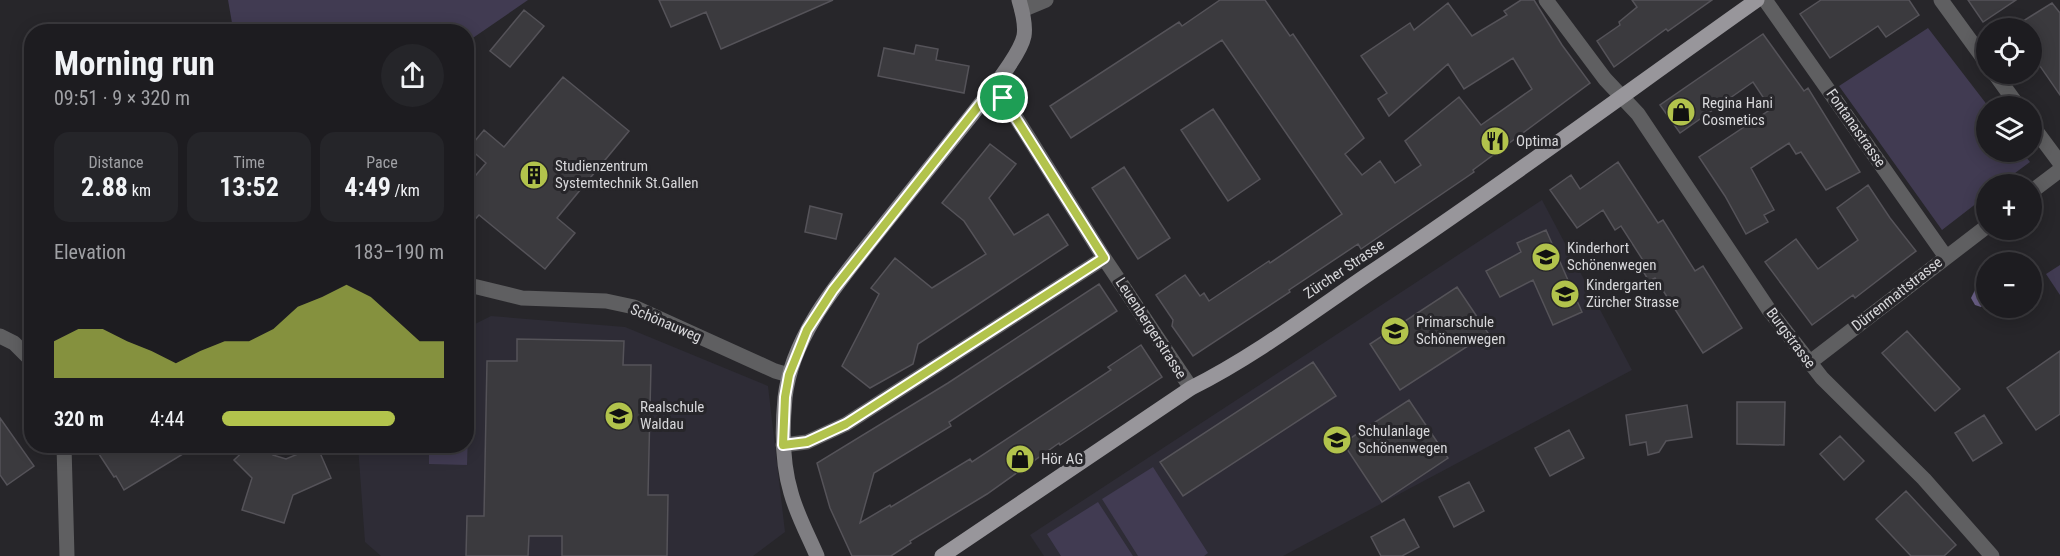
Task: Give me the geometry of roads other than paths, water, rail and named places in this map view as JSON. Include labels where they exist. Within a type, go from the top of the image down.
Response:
[{"type":"main road","name":"Zürcher Strasse","points":[[942,556],[1191,388],[1271,340],[1444,223],[1758,0]]},
{"type":"street","points":[[817,556],[799,518],[790,491],[783,445],[785,397],[789,375],[807,330],[833,290],[992,89],[1012,60],[1024,36],[1021,5],[1046,0]]},
{"type":"street","name":"Burgstrasse","points":[[1546,0],[1605,79],[1638,114],[1769,310],[1809,363],[1924,479],[1992,556]]},
{"type":"street","name":"Fontanastrasse","points":[[1765,0],[1946,257]]},
{"type":"street","points":[[1941,0],[1976,48]]},
{"type":"street","name":"Leuenbergerstrasse","points":[[992,89],[1003,98],[1104,258],[1191,388]]},
{"type":"street","points":[[2042,139],[2060,164]]},
{"type":"street","points":[[2042,184],[2060,170]]},
{"type":"street","name":"Dürrenmattstrasse","points":[[1809,363],[1976,234]]},
{"type":"street","points":[[783,445],[807,442],[846,424],[1104,258]]},
{"type":"street","name":"Schönauweg","points":[[474,286],[522,298],[606,301],[634,307],[775,371],[789,375]]},
{"type":"street","points":[[0,336],[24,353]]},
{"type":"street","points":[[64,453],[67,556]]},
{"type":"place","name":"Regina Hani Cosmetics","points":[[1681,112]]},
{"type":"place","name":"Optima","points":[[1495,141]]},
{"type":"place","name":"Studienzentrum Systemtechnik St.Gallen","points":[[534,175]]},
{"type":"place","name":"Kinderhort Schönenwegen","points":[[1546,257]]},
{"type":"place","name":"Kindergarten Zürcher Strasse","points":[[1565,294]]},
{"type":"place","name":"Primarschule Schönenwegen","points":[[1395,331]]},
{"type":"place","name":"Realschule Waldau","points":[[619,416]]},
{"type":"place","name":"Schulanlage Schönenwegen","points":[[1337,440]]},
{"type":"place","name":"Hör AG","points":[[1020,459]]}]
